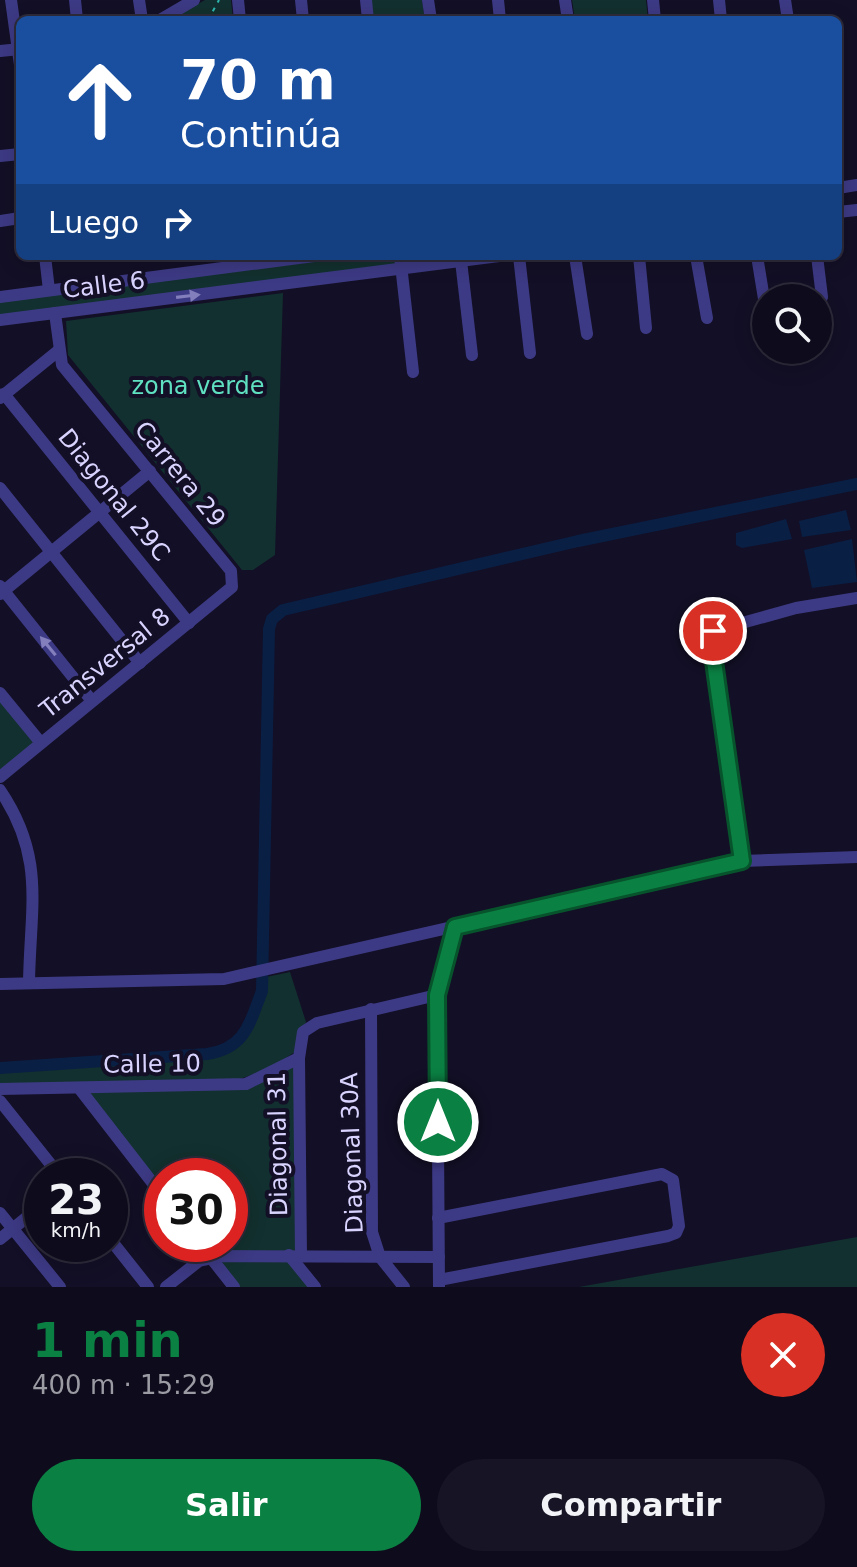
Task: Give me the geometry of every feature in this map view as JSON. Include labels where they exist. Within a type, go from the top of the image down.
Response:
[{"type":"street","points":[[11,0],[16,31]]},
{"type":"street","points":[[167,16],[194,0]]},
{"type":"street","points":[[45,260],[49,290]]},
{"type":"street","name":"Calle 6","points":[[0,297],[263,260]]},
{"type":"street","name":"Calle 6","points":[[0,320],[401,262],[469,260]]},
{"type":"street","points":[[519,260],[530,353]]},
{"type":"street","points":[[576,260],[587,334]]},
{"type":"street","points":[[639,260],[646,328]]},
{"type":"street","points":[[697,260],[707,318]]},
{"type":"street","points":[[758,260],[762,284]]},
{"type":"street","points":[[817,260],[820,284]]},
{"type":"street","points":[[461,261],[472,355]]},
{"type":"street","points":[[401,262],[413,372]]},
{"type":"street","name":"Carrera 29","points":[[55,313],[62,365],[231,571],[234,579]]},
{"type":"street","points":[[1,396],[58,351]]},
{"type":"street","name":"Diagonal 29C","points":[[1,396],[189,623]]},
{"type":"street","points":[[92,701],[1,590],[150,471]]},
{"type":"street","points":[[0,488],[140,663]]},
{"type":"street","name":"Transversal 8","points":[[0,777],[232,587],[234,579]]},
{"type":"street","points":[[742,861],[712,647],[713,631],[796,608],[857,598]]},
{"type":"street","points":[[0,693],[41,743]]},
{"type":"street","points":[[0,790],[29,847],[33,878],[29,983]]},
{"type":"street","points":[[0,984],[245,976],[742,861],[857,857]]},
{"type":"street","points":[[438,1218],[662,1174],[673,1180],[679,1226],[676,1233],[668,1236],[439,1283],[438,1218],[437,995],[455,927]]},
{"type":"street","points":[[371,1009],[437,995]]},
{"type":"street","name":"Diagonal 31","points":[[295,1255],[299,1058],[303,1032],[317,1023],[371,1009]]},
{"type":"street","name":"Diagonal 30A","points":[[371,1009],[372,1232],[380,1257],[404,1287]]},
{"type":"street","name":"Calle 10","points":[[0,1089],[246,1084],[299,1058]]},
{"type":"street","points":[[79,1088],[144,1172]]},
{"type":"street","points":[[0,1101],[46,1158]]},
{"type":"street","points":[[0,1213],[60,1287]]},
{"type":"street","points":[[0,1239],[24,1219]]},
{"type":"street","points":[[295,1255],[315,1287]]},
{"type":"street","points":[[248,1257],[439,1257]]},
{"type":"street","points":[[128,1262],[148,1287]]},
{"type":"street","points":[[166,1287],[198,1262]]},
{"type":"street","points":[[214,1262],[234,1287]]},
{"type":"green space","points":[[205,0],[231,0],[233,16],[176,16]]},
{"type":"green space","points":[[371,0],[422,0],[424,16],[373,16]]},
{"type":"green space","points":[[572,0],[646,0],[648,16],[574,16]]},
{"type":"green space","points":[[258,260],[401,260],[402,269],[0,320],[0,296]]},
{"type":"green space","name":"zona verde","points":[[283,293],[275,555],[253,570],[242,570],[68,355],[66,321]]},
{"type":"green space","points":[[0,693],[41,743],[0,777]]},
{"type":"green space","points":[[290,972],[306,1022],[295,1052],[270,1068],[240,1079],[0,1084],[0,1070],[206,1055],[220,1051],[233,1045],[250,1028],[261,1005],[266,977]]},
{"type":"green space","points":[[299,1058],[301,1256],[291,1255],[315,1287],[234,1287],[214,1262],[248,1262],[248,1158],[144,1158],[144,1172],[79,1088],[246,1084]]},
{"type":"green space","points":[[857,1237],[857,1287],[579,1287]]},
{"type":"water","points":[[846,510],[851,530],[802,537],[799,521]]},
{"type":"water","points":[[786,519],[792,539],[742,548],[736,545],[736,533]]},
{"type":"water","points":[[852,539],[857,582],[812,588],[804,550]]},
{"type":"waterway","points":[[0,1068],[207,1054],[230,1046],[244,1033],[262,991],[269,629],[272,619],[283,610],[578,541],[857,484]]},
{"type":"route","points":[[438,1122],[437,995],[455,927],[742,861],[712,647],[713,631]]}]
